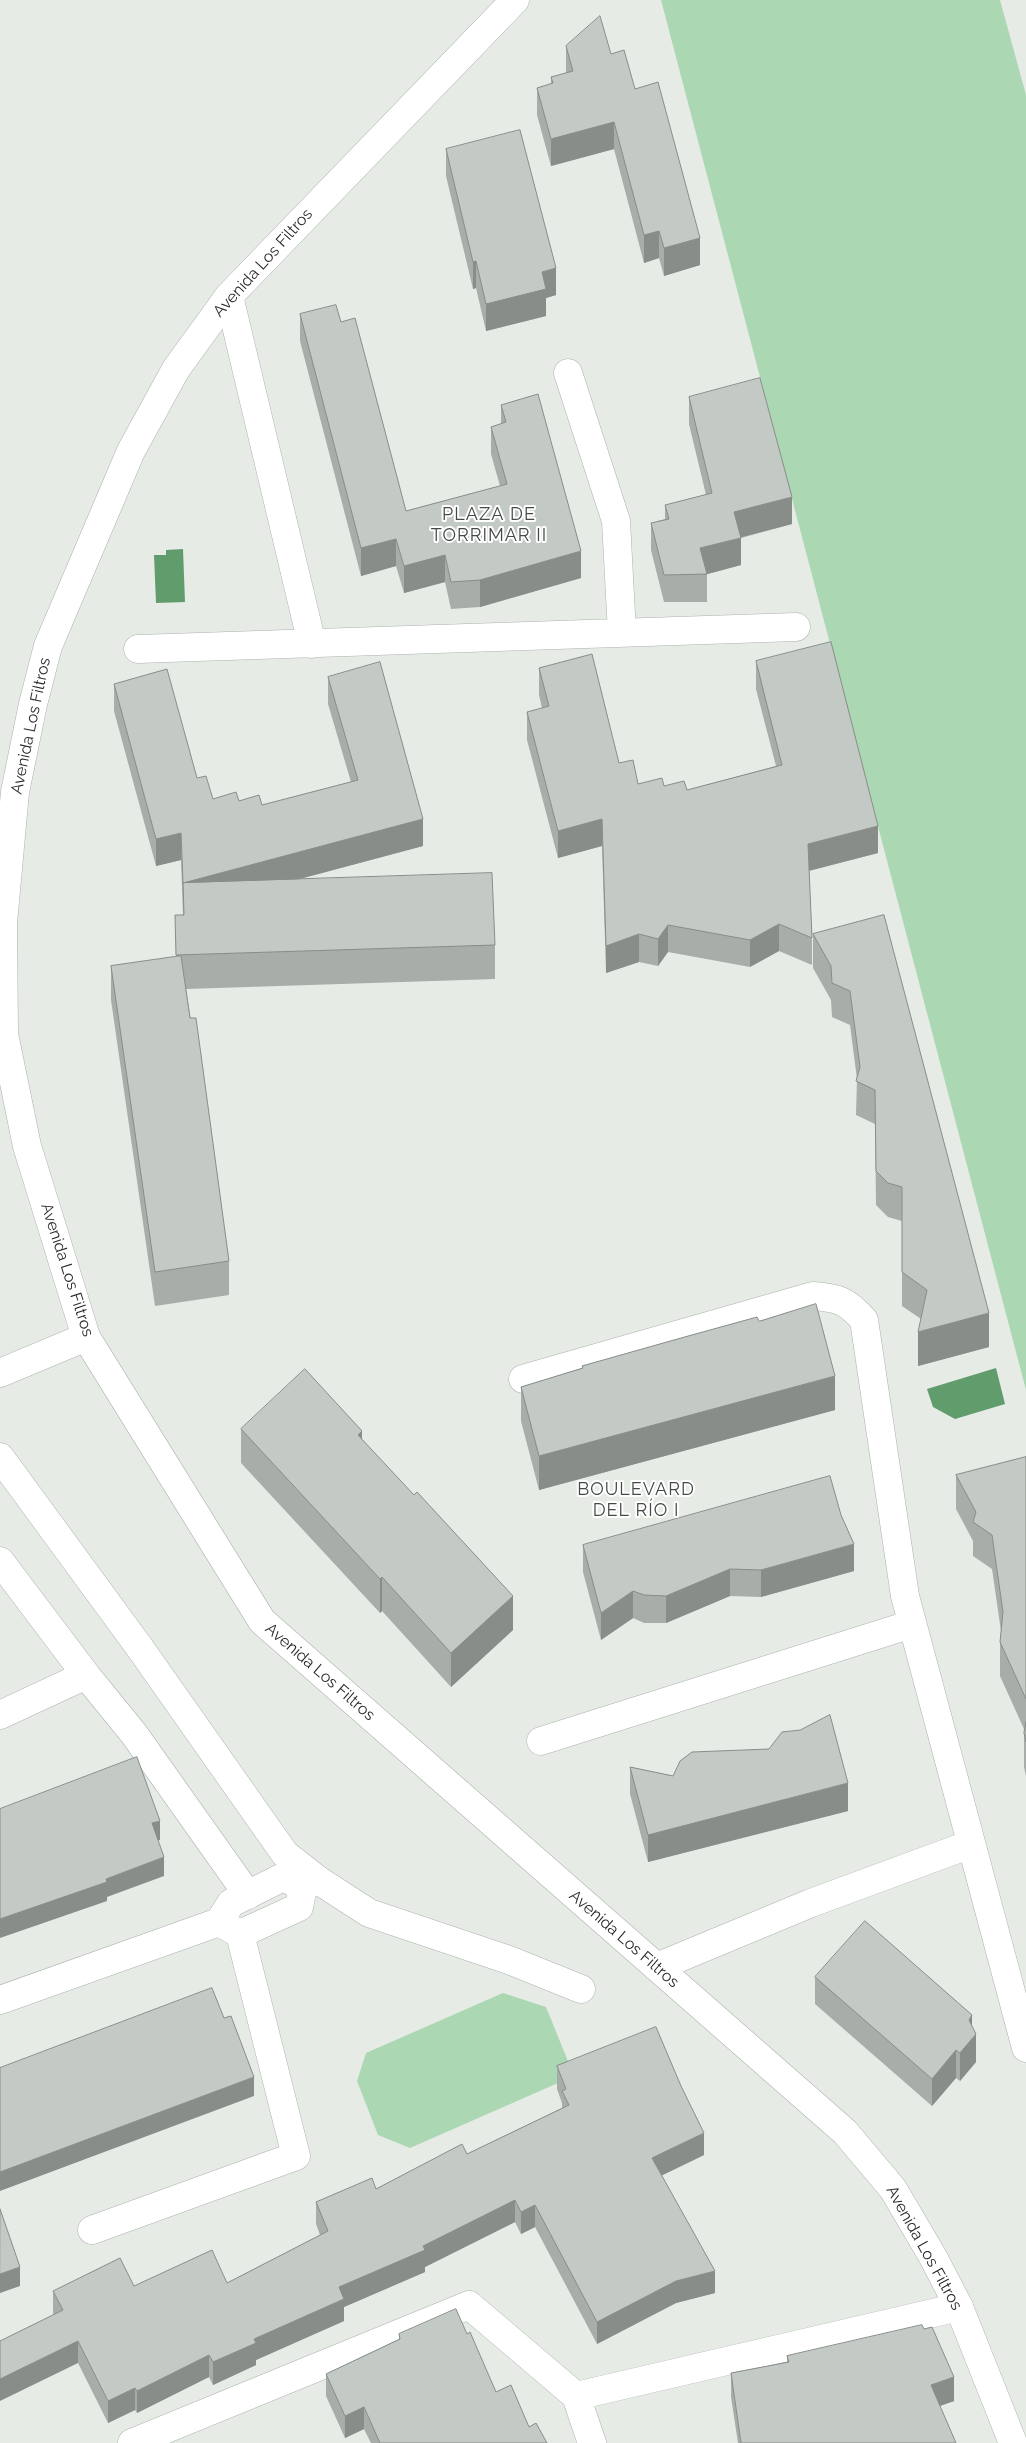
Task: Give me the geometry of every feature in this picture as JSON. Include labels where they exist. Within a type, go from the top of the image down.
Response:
[{"type":"street","name":"Avenida Los Filtros","points":[[515,0],[229,296],[176,369],[131,451],[74,581],[48,646],[33,704],[15,792],[3,923],[4,1034],[27,1146],[86,1337],[262,1621],[845,2132],[893,2189],[933,2257],[959,2307],[1013,2443]]},
{"type":"street","points":[[229,296],[312,644]]},
{"type":"street","points":[[568,373],[616,521],[622,633]]},
{"type":"street","points":[[138,649],[796,627]]},
{"type":"street","points":[[523,1378],[813,1296],[836,1298],[852,1306],[864,1320],[905,1596],[1026,2048]]},
{"type":"street","points":[[0,1373],[86,1337]]},
{"type":"street","points":[[0,1457],[140,1648],[286,1854],[310,1883]]},
{"type":"street","points":[[0,1561],[86,1676],[134,1734],[248,1895]]},
{"type":"street","points":[[540,1741],[912,1624]]},
{"type":"street","points":[[0,1715],[86,1676]]},
{"type":"street","points":[[657,1967],[811,1903],[971,1844]]},
{"type":"street","points":[[92,2230],[296,2156],[230,1928],[231,1903],[283,1877],[310,1883],[369,1913],[509,1960],[581,1989]]},
{"type":"street","points":[[0,2000],[299,1907],[310,1883]]},
{"type":"street","points":[[132,2443],[469,2305],[576,2396],[592,2443]]},
{"type":"street","points":[[576,2396],[959,2307]]},
{"type":"shaded area","points":[[661,0],[1000,0],[1026,95],[1026,1390]]},
{"type":"shaded area","points":[[183,549],[185,602],[156,603],[154,555],[166,555],[166,550]]},
{"type":"shaded area","points":[[996,1368],[1005,1404],[955,1419],[933,1407],[927,1389]]},
{"type":"shaded area","points":[[503,1993],[546,2007],[574,2076],[410,2148],[378,2135],[357,2081],[366,2053]]},
{"type":"building","points":[[600,16],[611,54],[624,50],[635,89],[658,82],[700,238],[664,248],[659,231],[644,235],[614,122],[551,139],[537,88],[553,83],[551,77],[573,71],[566,46]]},
{"type":"building","points":[[520,130],[556,268],[542,272],[546,289],[486,304],[476,261],[473,262],[446,149]]},
{"type":"building","points":[[336,305],[341,322],[355,318],[406,511],[507,484],[491,427],[506,422],[501,405],[538,394],[581,551],[480,580],[451,582],[445,555],[404,566],[396,539],[361,548],[300,314]]},
{"type":"building","points":[[760,378],[792,497],[734,512],[741,538],[700,548],[707,574],[664,575],[651,523],[669,519],[665,505],[712,493],[689,397]]},
{"type":"building","points":[[831,642],[878,826],[808,844],[812,938],[779,924],[750,940],[668,925],[658,939],[639,934],[606,946],[602,819],[558,831],[527,712],[549,706],[539,668],[592,654],[619,763],[633,760],[638,784],[662,778],[664,786],[684,781],[687,790],[782,765],[756,661]]},
{"type":"building","points":[[380,662],[423,819],[183,883],[181,833],[156,839],[114,684],[167,669],[197,778],[206,776],[213,799],[236,792],[239,801],[259,795],[262,805],[358,780],[328,677]]},
{"type":"building","points":[[492,873],[495,945],[176,955],[175,915],[184,915],[183,883]]},
{"type":"building","points":[[884,915],[989,1313],[918,1332],[927,1290],[902,1272],[902,1187],[888,1183],[876,1171],[875,1090],[856,1081],[860,1067],[850,991],[832,983],[831,966],[813,934]]},
{"type":"building","points":[[181,956],[190,1018],[196,1018],[229,1261],[155,1272],[111,966]]},
{"type":"building","points":[[816,1304],[835,1376],[539,1456],[521,1387],[583,1368],[582,1366],[681,1338],[757,1317],[759,1321]]},
{"type":"building","points":[[305,1369],[362,1431],[358,1435],[414,1495],[417,1492],[513,1596],[451,1653],[382,1577],[380,1579],[241,1429]]},
{"type":"building","points":[[1026,1457],[1026,1699],[1000,1642],[1003,1612],[992,1535],[973,1522],[976,1512],[956,1475]]},
{"type":"building","points":[[830,1476],[841,1515],[854,1544],[761,1570],[730,1569],[666,1596],[644,1595],[633,1591],[601,1613],[583,1545]]},
{"type":"building","points":[[830,1715],[848,1783],[648,1835],[630,1767],[673,1776],[680,1761],[692,1752],[769,1749],[782,1732],[800,1730]]},
{"type":"building","points":[[1026,1722],[1026,1742],[1024,1733]]},
{"type":"building","points":[[137,1757],[160,1821],[152,1823],[164,1857],[106,1879],[107,1882],[0,1919],[0,1809]]},
{"type":"building","points":[[865,1921],[972,2015],[969,2020],[976,2034],[960,2053],[956,2050],[932,2079],[815,1977]]},
{"type":"building","points":[[212,1988],[224,2018],[231,2016],[254,2077],[0,2172],[0,2068]]},
{"type":"building","points":[[656,2027],[681,2086],[704,2133],[652,2158],[715,2271],[676,2281],[597,2322],[535,2205],[521,2212],[515,2200],[423,2246],[425,2250],[339,2287],[344,2299],[254,2339],[256,2343],[213,2362],[209,2355],[137,2391],[135,2388],[108,2401],[78,2341],[0,2379],[0,2341],[63,2310],[53,2291],[120,2258],[134,2286],[212,2250],[227,2283],[328,2231],[316,2202],[372,2178],[376,2189],[462,2144],[467,2154],[569,2105],[562,2091],[566,2089],[557,2066]]},
{"type":"building","points":[[0,2209],[20,2267],[0,2274]]},
{"type":"building","points":[[456,2309],[467,2334],[470,2332],[496,2392],[511,2385],[529,2427],[536,2423],[547,2443],[380,2443],[364,2407],[345,2416],[326,2374],[400,2339],[399,2334]]},
{"type":"building","points":[[922,2325],[924,2329],[932,2327],[954,2377],[931,2385],[956,2443],[741,2443],[731,2373],[789,2362],[787,2356]]},
{"type":"district","name":"PLAZA DE TORRIMAR II","points":[[489,525]]},
{"type":"district","name":"BOULEVARD DEL RÍO I","points":[[636,1500]]}]
